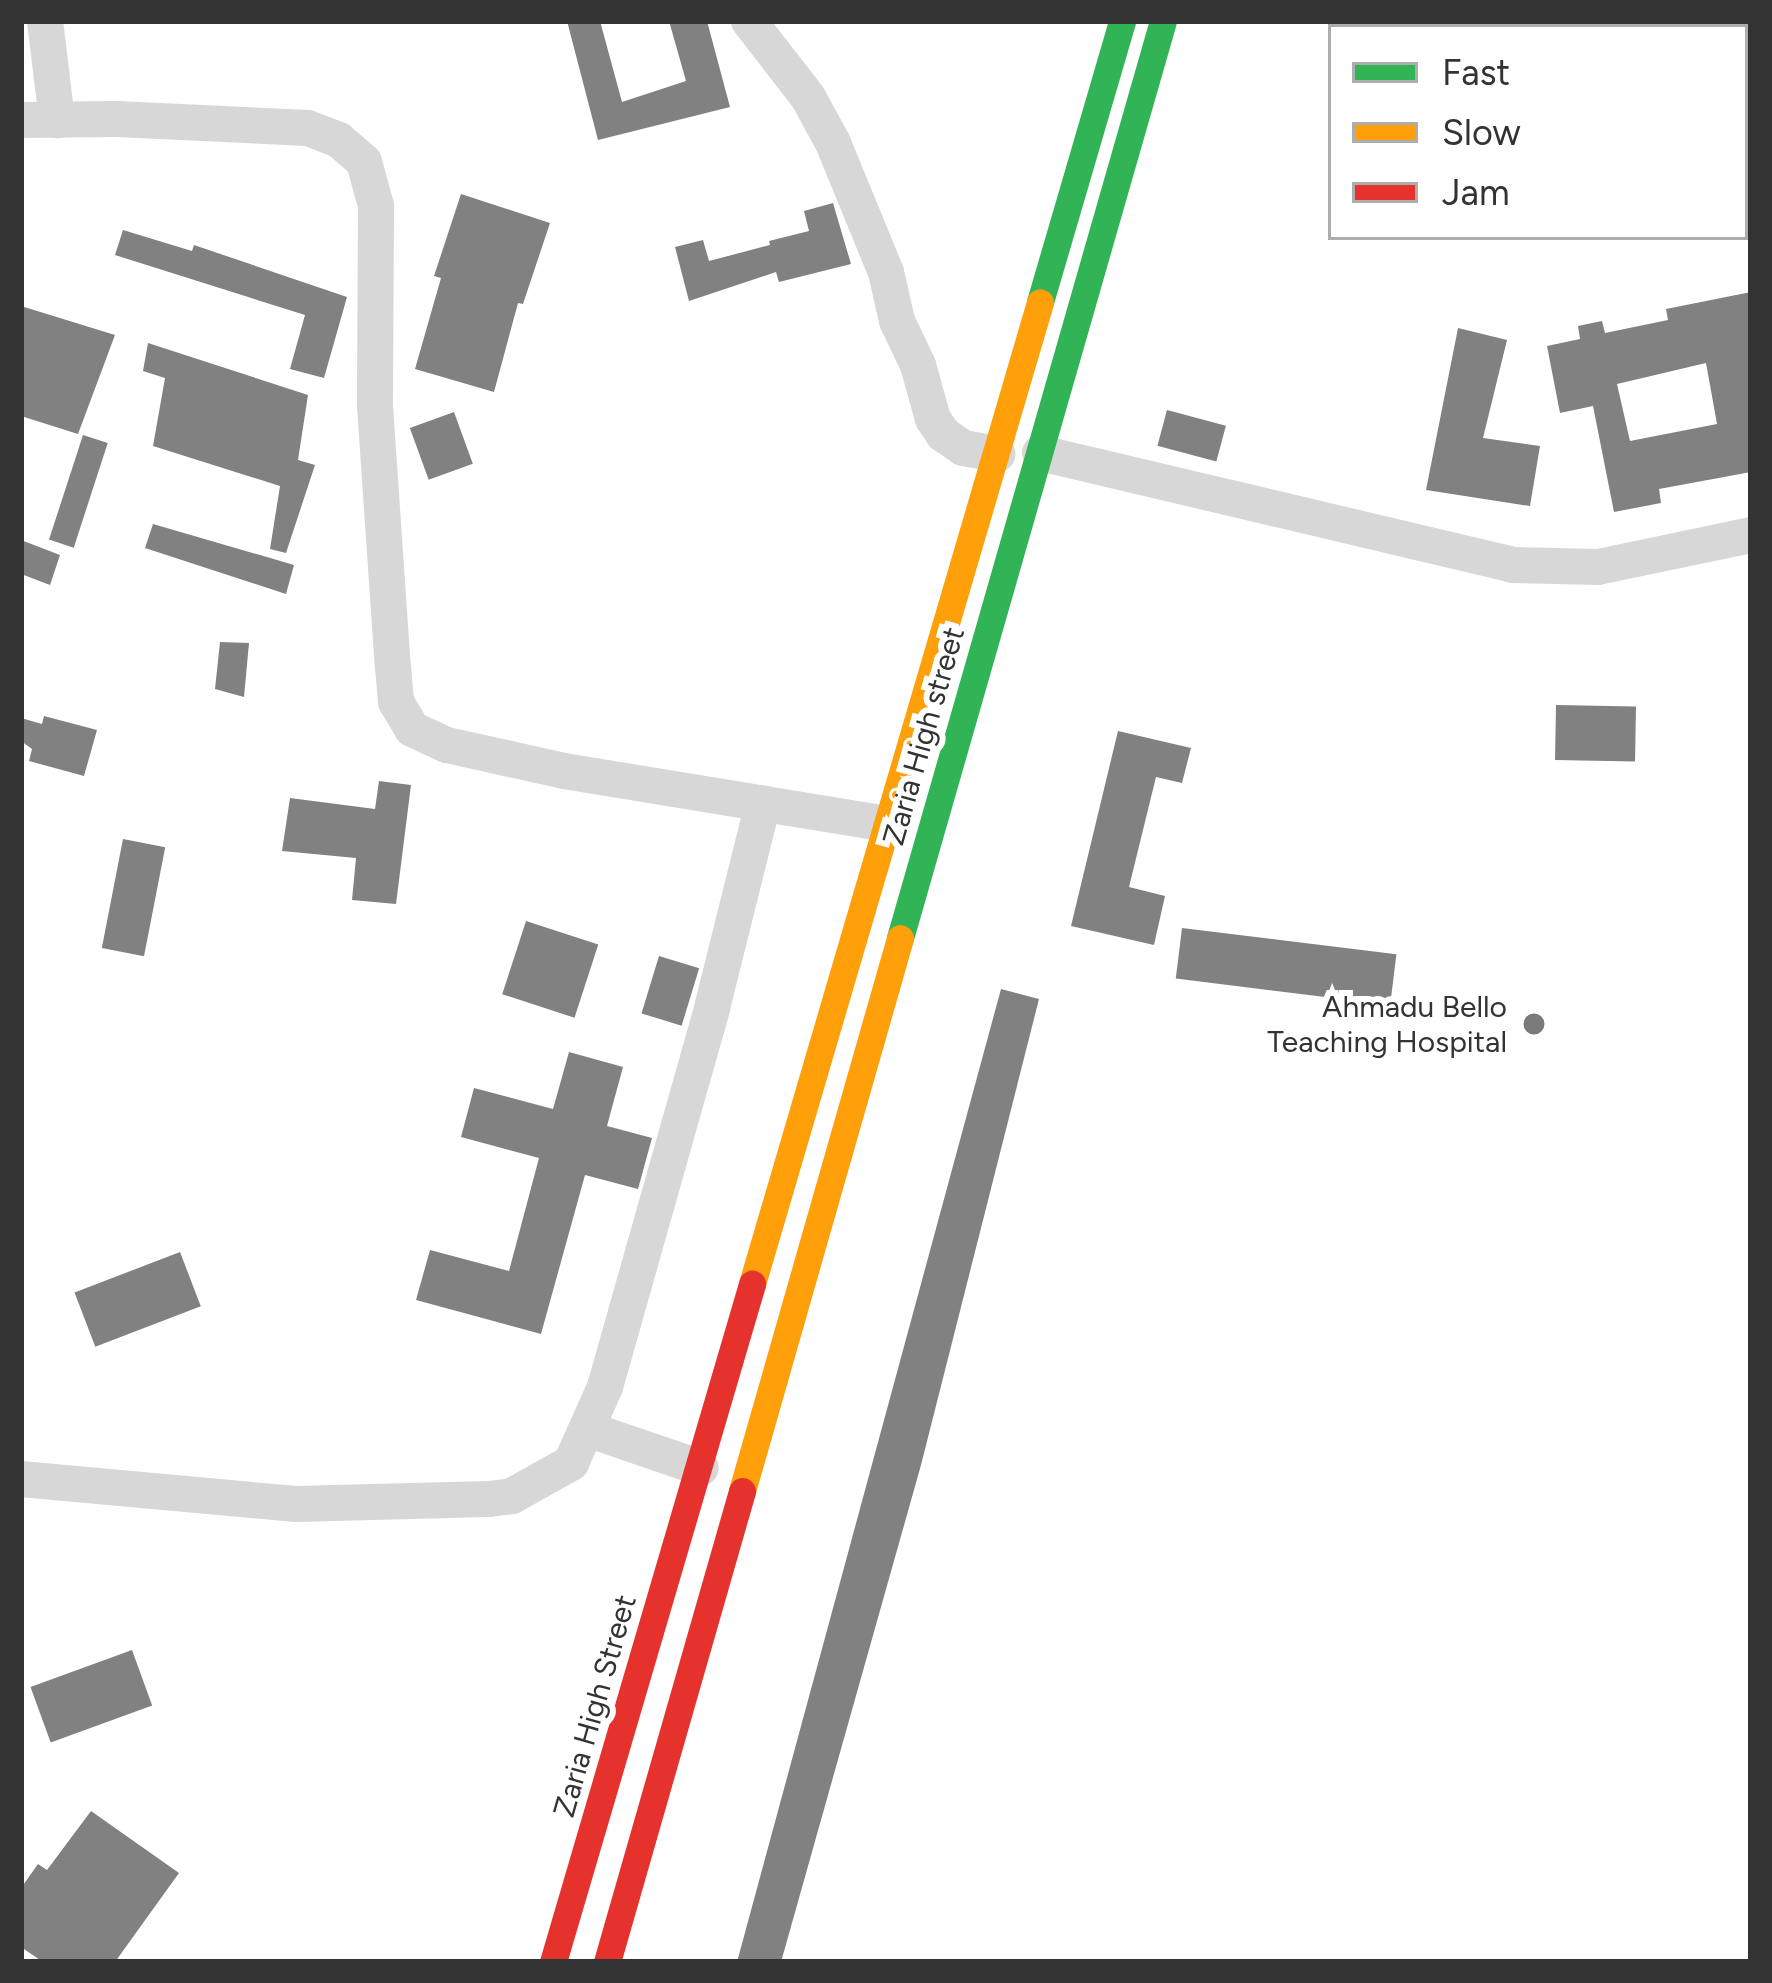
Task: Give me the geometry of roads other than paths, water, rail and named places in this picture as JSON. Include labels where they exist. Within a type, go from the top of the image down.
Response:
[{"type":"main road","name":"Zaria High street","points":[[701,1468],[1122,21]]},
{"type":"main road","name":"Zaria High street","points":[[608,1962],[1163,21]]},
{"type":"main road","name":"Zaria High Street","points":[[553,1962],[701,1468]]},
{"type":"street","points":[[45,21],[39,120],[308,128],[339,140],[364,163],[376,206],[375,406],[393,668],[396,702],[412,729],[447,745],[565,771],[889,824]]},
{"type":"street","points":[[749,21],[808,98],[833,143],[886,272],[897,322],[918,365],[933,419],[963,448],[997,454]]},
{"type":"street","points":[[1040,452],[1511,565],[1598,567],[1751,535]]},
{"type":"street","points":[[21,1479],[296,1504],[489,1499],[512,1496],[572,1463],[590,1430],[712,1008],[763,803]]},
{"type":"street","points":[[590,1430],[701,1468]]},
{"type":"place","name":"Ahmadu Bello Teaching Hospital","points":[[1534,1024]]}]
